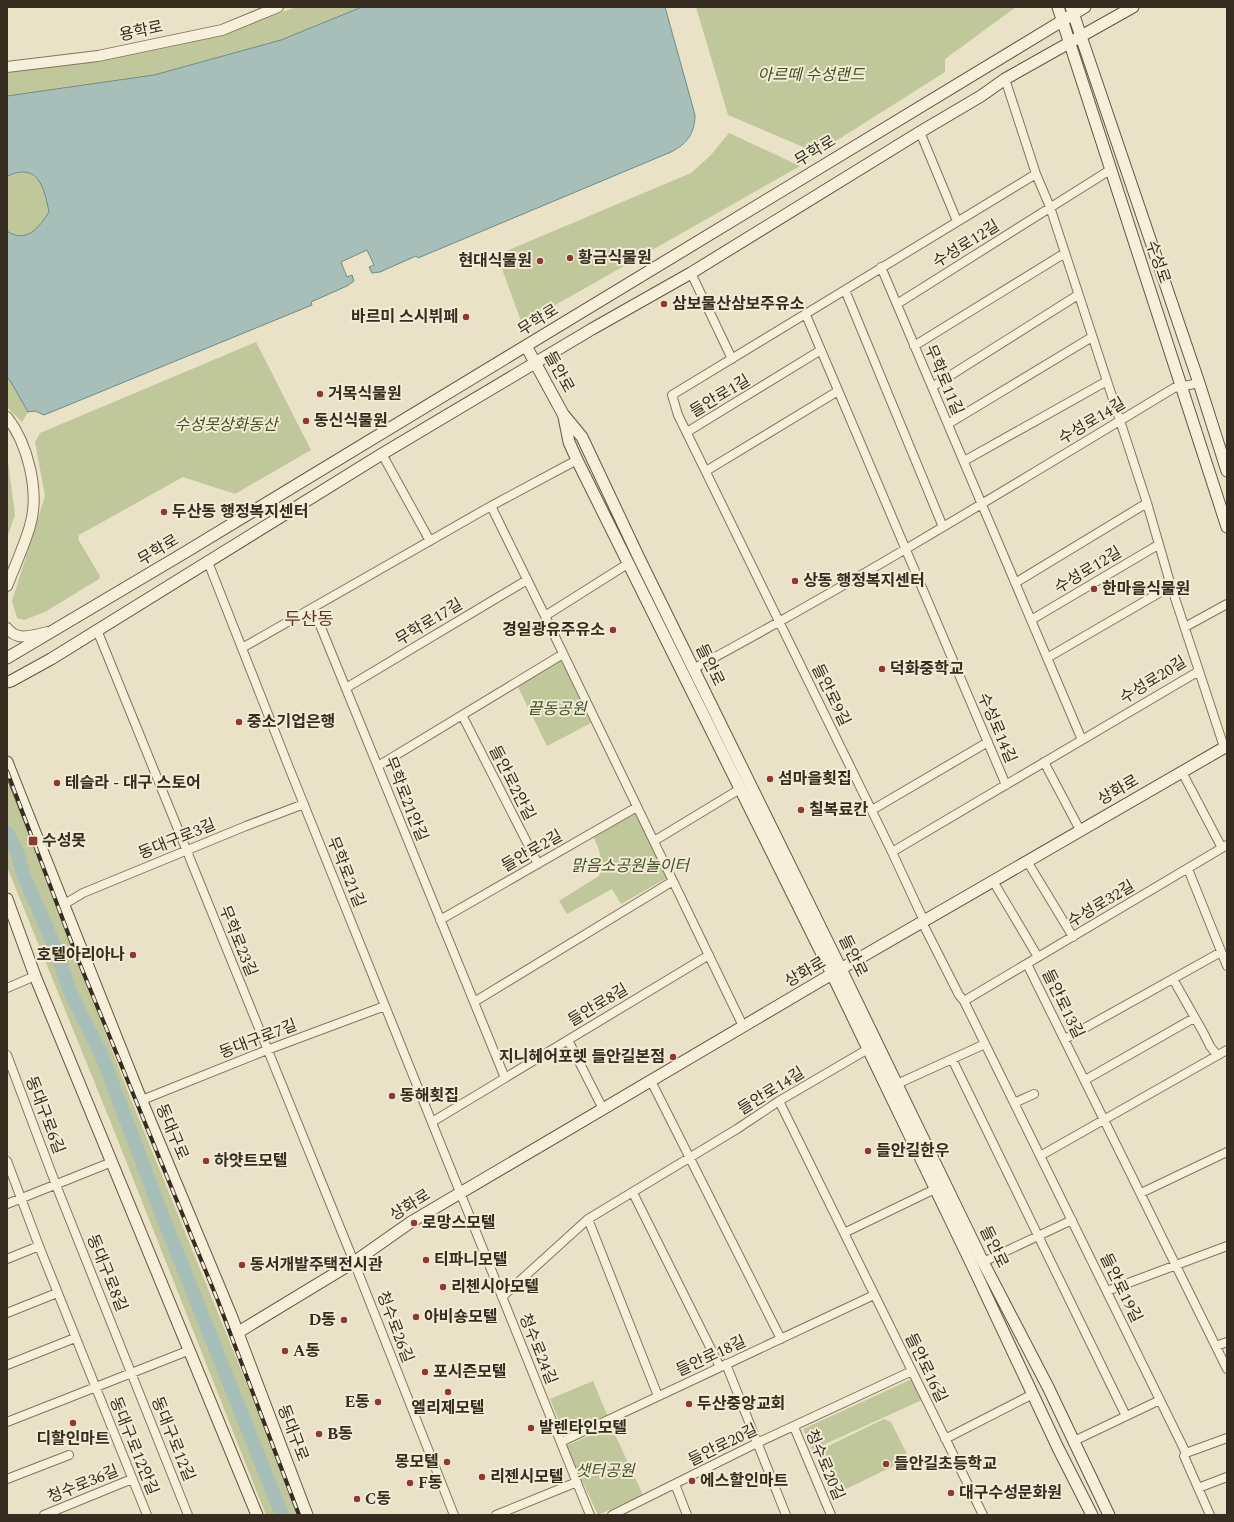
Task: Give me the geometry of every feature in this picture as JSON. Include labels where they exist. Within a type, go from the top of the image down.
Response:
[{"type":"main road","name":"수성로","points":[[1058,7],[1227,527]]},
{"type":"main road","name":"무학로","points":[[7,658],[526,346],[1062,20],[1072,10],[1084,7]]},
{"type":"main road","points":[[8,684],[382,454],[691,273],[981,96],[1005,79],[1070,44],[1133,7]]},
{"type":"main road","name":"수성로","points":[[1072,10],[1199,383],[1227,471]]},
{"type":"main road","name":"들안로","points":[[526,346],[563,414],[582,438],[837,972],[868,1049],[1092,1515]]},
{"type":"main road","name":"들안로","points":[[563,414],[569,442],[577,460],[740,789],[897,1084],[983,1262],[1074,1441],[1109,1515]]},
{"type":"main road","name":"상화로","points":[[237,1333],[354,1262],[411,1222],[743,1026],[1226,746]]},
{"type":"main road","name":"동대구로","points":[[7,762],[63,905],[231,1315],[307,1515]]},
{"type":"main road","points":[[7,779],[17,787]]},
{"type":"main road","points":[[7,899],[35,976],[257,1515]]},
{"type":"street","name":"용학로","points":[[7,67],[98,56],[222,30],[278,7]]},
{"type":"street","points":[[1005,79],[1036,174],[1050,207],[1147,503],[1158,545],[1184,627],[1227,604]]},
{"type":"street","points":[[920,132],[957,221]]},
{"type":"street","name":"수성로12길","points":[[897,304],[1110,170]]},
{"type":"street","points":[[691,273],[732,359],[1036,174]]},
{"type":"street","points":[[914,346],[1065,253]]},
{"type":"street","name":"무학로11길","points":[[881,267],[982,505]]},
{"type":"street","points":[[845,290],[943,527]]},
{"type":"street","points":[[932,387],[1078,295]]},
{"type":"street","points":[[806,314],[906,549]]},
{"type":"street","points":[[948,424],[1092,337]]},
{"type":"street","name":"들안로1길","points":[[732,359],[672,395],[678,415],[687,432],[821,350]]},
{"type":"street","points":[[964,461],[1107,381]]},
{"type":"street","name":"수성로14길","points":[[693,669],[780,622],[982,505],[1174,388],[1199,383]]},
{"type":"street","points":[[706,471],[838,391]]},
{"type":"street","points":[[7,417],[23,444],[28,459],[33,489],[33,505],[30,525],[7,586]]},
{"type":"street","name":"들안로9길","points":[[687,432],[872,810]]},
{"type":"street","points":[[382,454],[430,541]]},
{"type":"street","points":[[242,648],[490,506],[577,460]]},
{"type":"street","name":"수성로12길","points":[[1015,583],[1147,503]]},
{"type":"street","points":[[982,505],[1082,740]]},
{"type":"street","points":[[490,506],[545,616],[743,1026]]},
{"type":"street","name":"수성로12길","points":[[1031,620],[1158,545]]},
{"type":"street","name":"수성로14길","points":[[906,549],[1006,784]]},
{"type":"street","name":"무학로21길","points":[[208,562],[460,1193]]},
{"type":"street","points":[[545,616],[629,563]]},
{"type":"street","name":"무학로17길","points":[[346,688],[527,580]]},
{"type":"street","points":[[1047,658],[1171,586]]},
{"type":"street","name":"무학로21안길","points":[[313,608],[505,1078]]},
{"type":"street","name":"수성로20길","points":[[892,852],[1199,671],[1184,627]]},
{"type":"street","points":[[7,628],[18,636],[28,636],[57,629]]},
{"type":"street","name":"무학로23길","points":[[97,630],[354,1262]]},
{"type":"street","points":[[378,766],[563,654]]},
{"type":"street","name":"상화로","points":[[1199,671],[1226,746]]},
{"type":"street","name":"들안로2안길","points":[[462,715],[538,864]]},
{"type":"street","points":[[897,1084],[985,1044],[924,926],[924,921],[872,810],[988,742]]},
{"type":"street","points":[[1044,762],[1080,830]]},
{"type":"street","points":[[1182,772],[1224,846]]},
{"type":"street","points":[[654,841],[740,789]]},
{"type":"street","name":"동대구로3길","points":[[63,905],[83,893],[304,804]]},
{"type":"street","name":"들안로2길","points":[[440,920],[637,807]]},
{"type":"street","name":"수성로32길","points":[[1027,964],[1188,869],[1224,846]]},
{"type":"street","points":[[1027,861],[1073,937]]},
{"type":"street","points":[[1188,869],[1227,966]]},
{"type":"street","points":[[474,1002],[673,881]]},
{"type":"street","points":[[993,881],[1038,958]]},
{"type":"street","points":[[1064,1039],[1221,952]]},
{"type":"street","name":"들안로8길","points":[[432,1122],[709,955]]},
{"type":"street","name":"들안로13길","points":[[964,1001],[1027,964],[1227,1369]]},
{"type":"street","points":[[7,988],[35,976]]},
{"type":"street","points":[[1173,979],[1210,1046],[1217,1055]]},
{"type":"street","name":"동대구로7길","points":[[142,1100],[267,1050],[385,1006]]},
{"type":"street","points":[[1085,1080],[1194,1018]]},
{"type":"street","points":[[568,1040],[603,1109]]},
{"type":"street","name":"들안로19길","points":[[985,1044],[1186,1453],[1184,1456],[1210,1515]]},
{"type":"street","name":"들안로14길","points":[[502,1297],[588,1219],[690,1158],[779,1101],[868,1049]]},
{"type":"street","points":[[1040,1156],[1227,1050]]},
{"type":"street","name":"동대구로6길","points":[[7,1055],[56,1184]]},
{"type":"street","points":[[952,1059],[1126,1416]]},
{"type":"street","points":[[651,1081],[781,1338]]},
{"type":"street","points":[[1014,1103],[1034,1094]]},
{"type":"street","name":"들안로16길","points":[[779,1101],[983,1515]]},
{"type":"street","points":[[1141,1193],[1227,1152]]},
{"type":"street","name":"동대구로12안길","points":[[7,1161],[57,1293],[147,1515]]},
{"type":"street","points":[[7,1204],[112,1162]]},
{"type":"street","name":"동대구로8길","points":[[56,1184],[132,1373]]},
{"type":"street","points":[[844,1233],[935,1189]]},
{"type":"street","points":[[633,1192],[723,1366],[786,1515]]},
{"type":"street","name":"청수로24길","points":[[460,1193],[590,1515]]},
{"type":"street","points":[[588,1219],[658,1396]]},
{"type":"street","points":[[983,1262],[1072,1220]]},
{"type":"street","points":[[7,1259],[39,1246]]},
{"type":"street","points":[[1106,1291],[1227,1246]]},
{"type":"street","name":"청수로26길","points":[[354,1262],[454,1515]]},
{"type":"street","points":[[7,1313],[57,1293]]},
{"type":"street","name":"들안로18길","points":[[561,1442],[874,1295]]},
{"type":"street","points":[[7,1365],[75,1338]]},
{"type":"street","points":[[1216,1346],[1227,1342]]},
{"type":"street","points":[[7,1422],[190,1350]]},
{"type":"street","name":"들안로20길","points":[[612,1515],[794,1426],[912,1371]]},
{"type":"street","name":"동대구로12길","points":[[132,1373],[188,1515]]},
{"type":"street","points":[[945,1439],[1033,1394]]},
{"type":"street","points":[[1074,1441],[1160,1400]]},
{"type":"street","name":"청수로20길","points":[[794,1426],[831,1515]]},
{"type":"street","points":[[1186,1453],[1227,1438]]},
{"type":"street","name":"청수로36길","points":[[7,1479],[69,1455]]},
{"type":"street","points":[[1198,1488],[1227,1477]]},
{"type":"street","name":"청수로36길","points":[[44,1515],[132,1479]]},
{"type":"street","points":[[496,1515],[577,1482]]},
{"type":"street","points":[[675,1484],[687,1515]]},
{"type":"green space","points":[[296,7],[362,7],[281,40],[154,75],[7,96],[7,73],[119,56],[222,34]]},
{"type":"green space","name":"아르떼 수성랜드","points":[[696,7],[1016,7],[945,59],[945,72],[817,153],[728,115]]},
{"type":"green space","points":[[729,133],[800,166],[522,324],[497,255],[691,173],[710,156]]},
{"type":"green space","points":[[26,172],[41,183],[49,213],[41,224],[31,233],[20,236],[14,235],[7,231],[7,176]]},
{"type":"green space","name":"수성못상화동산","points":[[256,342],[311,450],[235,494],[183,477],[79,535],[78,539],[100,576],[99,579],[45,612],[24,620],[17,618],[12,601],[45,496],[35,442],[40,433]]},
{"type":"green space","points":[[7,377],[28,412],[22,422],[7,407]]},
{"type":"green space","points":[[7,454],[15,515],[7,538]]},
{"type":"green space","name":"끝동공원","points":[[561,660],[591,723],[547,746],[518,687]]},
{"type":"green space","points":[[7,784],[12,790],[130,1097],[300,1515],[266,1515],[111,1123],[7,867]]},
{"type":"green space","name":"맑음소공원놀이터","points":[[636,810],[667,878],[621,904],[612,889],[567,914],[559,901],[599,876],[601,865],[600,856],[593,836]]},
{"type":"green space","points":[[912,1379],[922,1400],[812,1450],[803,1429]]},
{"type":"green space","points":[[593,1381],[607,1415],[564,1433],[550,1399]]},
{"type":"green space","points":[[884,1419],[891,1422],[907,1454],[904,1461],[844,1490],[838,1489],[821,1454],[822,1449]]},
{"type":"green space","name":"샛터공원","points":[[611,1426],[643,1495],[598,1515],[566,1446]]},
{"type":"water","points":[[362,7],[665,7],[695,115],[692,133],[686,142],[671,152],[418,258],[416,256],[380,272],[372,273],[369,267],[374,265],[367,250],[341,262],[347,277],[352,275],[354,281],[347,286],[311,302],[312,305],[44,415],[35,411],[28,412],[7,377],[7,231],[14,235],[26,235],[41,224],[49,212],[42,186],[33,175],[26,172],[7,176],[7,96],[154,75],[281,40]]},
{"type":"waterway","points":[[7,833],[18,854],[23,874],[54,945],[71,994],[102,1056],[164,1220],[282,1515]]},
{"type":"railway","points":[[7,771],[77,957],[218,1301],[299,1515]]},
{"type":"place","name":"황금식물원","points":[[570,258]]},
{"type":"place","name":"현대식물원","points":[[540,261]]},
{"type":"place","name":"삼보물산삼보주유소","points":[[664,304]]},
{"type":"place","name":"바르미 스시뷔페","points":[[466,317]]},
{"type":"place","name":"거목식물원","points":[[320,394]]},
{"type":"place","name":"동신식물원","points":[[306,421]]},
{"type":"place","name":"두산동 행정복지센터","points":[[164,512]]},
{"type":"place","name":"상동 행정복지센터","points":[[795,581]]},
{"type":"place","name":"한마을식물원","points":[[1094,589]]},
{"type":"place","name":"경일광유주유소","points":[[613,630]]},
{"type":"place","name":"덕화중학교","points":[[882,669]]},
{"type":"place","name":"중소기업은행","points":[[239,722]]},
{"type":"place","name":"섬마을횟집","points":[[770,779]]},
{"type":"place","name":"테슬라 - 대구 스토어","points":[[57,783]]},
{"type":"place","name":"칠복료칸","points":[[801,810]]},
{"type":"place","name":"수성못","points":[[33,841]]},
{"type":"place","name":"호텔아리아나","points":[[133,955]]},
{"type":"place","name":"지니헤어포렛 들안길본점","points":[[673,1057]]},
{"type":"place","name":"동해횟집","points":[[392,1096]]},
{"type":"place","name":"들안길한우","points":[[868,1151]]},
{"type":"place","name":"하얏트모텔","points":[[206,1161]]},
{"type":"place","name":"로망스모텔","points":[[414,1223]]},
{"type":"place","name":"티파니모텔","points":[[426,1260]]},
{"type":"place","name":"동서개발주택전시관","points":[[242,1265]]},
{"type":"place","name":"리첸시아모텔","points":[[443,1287]]},
{"type":"place","name":"아비숑모텔","points":[[416,1317]]},
{"type":"place","name":"D동","points":[[344,1320]]},
{"type":"place","name":"A동","points":[[285,1351]]},
{"type":"place","name":"포시즌모텔","points":[[425,1372]]},
{"type":"place","name":"엘리제모텔","points":[[448,1392]]},
{"type":"place","name":"E동","points":[[378,1402]]},
{"type":"place","name":"두산중앙교회","points":[[689,1404]]},
{"type":"place","name":"디할인마트","points":[[73,1423]]},
{"type":"place","name":"발렌타인모텔","points":[[531,1428]]},
{"type":"place","name":"B동","points":[[319,1434]]},
{"type":"place","name":"몽모텔","points":[[447,1462]]},
{"type":"place","name":"들안길초등학교","points":[[886,1464]]},
{"type":"place","name":"리젠시모텔","points":[[482,1477]]},
{"type":"place","name":"에스할인마트","points":[[692,1481]]},
{"type":"place","name":"F동","points":[[410,1483]]},
{"type":"place","name":"대구수성문화원","points":[[951,1493]]},
{"type":"place","name":"C동","points":[[357,1499]]},
{"type":"district","name":"두산동","points":[[309,619]]}]
